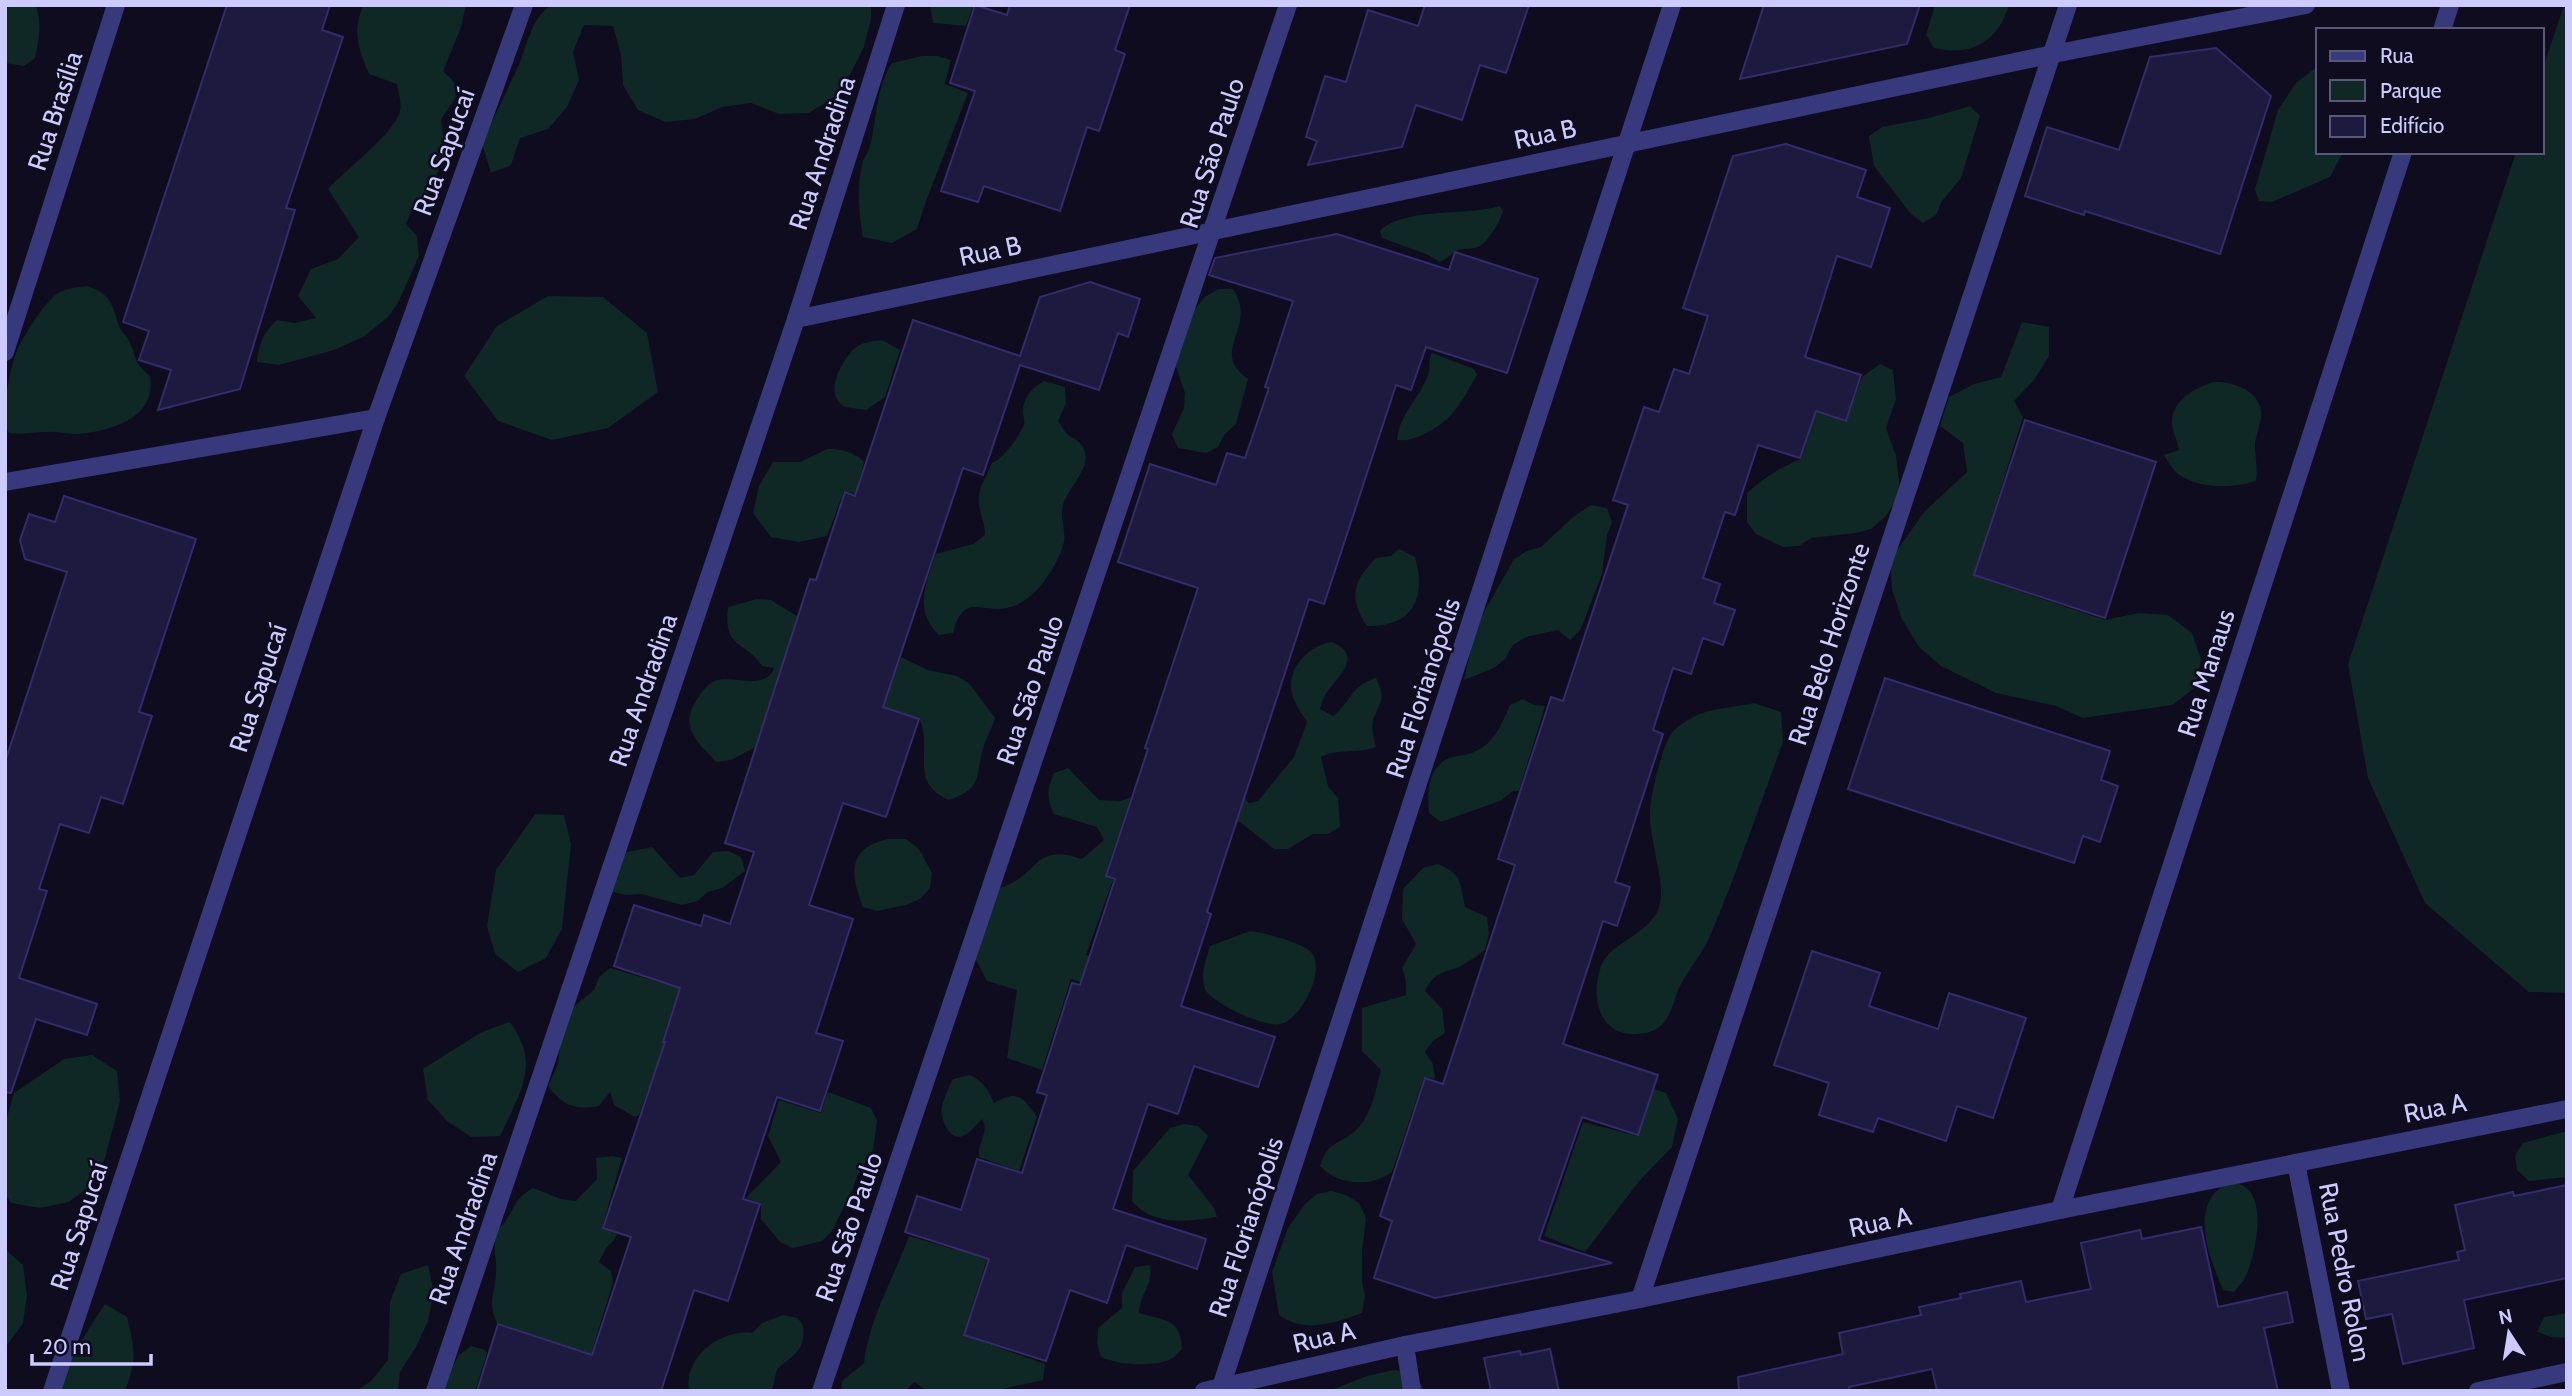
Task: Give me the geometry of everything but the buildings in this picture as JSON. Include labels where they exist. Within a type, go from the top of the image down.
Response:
[{"type":"street","name":"Rua Brasília","points":[[5,352],[116,5]]},
{"type":"street","name":"Rua Sapucaí","points":[[52,1391],[376,418],[524,5]]},
{"type":"street","name":"Rua Andradina","points":[[435,1391],[796,319],[897,5]]},
{"type":"street","name":"Rua São Paulo","points":[[821,1391],[1288,5]]},
{"type":"street","name":"Rua Florianópolis","points":[[1213,1389],[1629,143],[1672,5]]},
{"type":"street","name":"Rua Belo Horizonte","points":[[1640,1300],[2068,5]]},
{"type":"street","name":"Rua B","points":[[796,319],[2053,54],[2306,5]]},
{"type":"street","points":[[2443,28],[2450,5]]},
{"type":"street","name":"Rua Manaus","points":[[2060,1210],[2402,154]]},
{"type":"street","points":[[5,482],[376,418]]},
{"type":"street","name":"Rua A","points":[[1213,1389],[1405,1345],[1640,1300],[2060,1210],[2567,1109]]},
{"type":"street","name":"Rua Pedro Rolon","points":[[2296,1163],[2341,1391]]},
{"type":"street","points":[[1405,1345],[1412,1391]]},
{"type":"street","points":[[2478,1391],[2567,1372]]},
{"type":"green space","points":[[5,5],[36,5],[39,38],[35,58],[24,66],[5,63]]},
{"type":"green space","points":[[364,5],[466,5],[461,27],[443,71],[454,82],[456,97],[441,119],[445,149],[442,163],[423,204],[411,212],[406,224],[417,236],[419,256],[398,303],[388,317],[363,337],[334,350],[279,365],[257,362],[262,339],[277,320],[295,323],[316,318],[298,296],[311,269],[338,259],[359,237],[328,189],[380,140],[400,111],[397,84],[369,74],[362,57],[357,31]]},
{"type":"green space","points":[[552,5],[871,5],[871,19],[864,47],[851,73],[834,97],[809,113],[779,114],[751,103],[722,107],[695,119],[665,122],[638,110],[623,85],[621,55],[613,26],[584,25],[573,52],[579,80],[567,107],[548,129],[520,138],[511,165],[491,173],[482,144],[535,23]]},
{"type":"green space","points":[[930,5],[974,5],[966,26],[933,23]]},
{"type":"green space","points":[[1935,5],[2009,5],[1998,29],[1981,44],[1960,50],[1947,50],[1934,48],[1926,35]]},
{"type":"green space","points":[[2564,5],[2567,5],[2567,993],[2529,992],[2425,903],[2368,778],[2348,664],[2515,154],[2544,154],[2544,65]]},
{"type":"green space","points":[[922,56],[951,60],[945,84],[968,93],[917,229],[892,243],[863,237],[859,180],[870,146],[883,82],[892,63]]},
{"type":"green space","points":[[2316,68],[2316,154],[2342,154],[2330,177],[2272,202],[2259,201],[2255,189],[2278,110],[2296,83]]},
{"type":"green space","points":[[1970,106],[1980,116],[1961,178],[1942,201],[1936,215],[1923,223],[1911,214],[1874,166],[1869,136],[1882,127],[1929,118]]},
{"type":"green space","points":[[1499,206],[1503,210],[1501,218],[1483,244],[1458,250],[1440,262],[1382,238],[1380,231],[1390,223],[1404,218]]},
{"type":"green space","points":[[87,286],[106,296],[137,362],[150,376],[147,402],[130,419],[93,432],[9,433],[5,416],[7,391],[21,342],[36,317],[54,296],[66,290]]},
{"type":"green space","points":[[1218,289],[1233,289],[1239,303],[1241,316],[1232,358],[1248,379],[1236,424],[1225,434],[1218,447],[1206,453],[1178,448],[1172,434],[1184,408],[1185,393],[1176,366],[1177,351],[1194,310],[1205,297]]},
{"type":"green space","points":[[548,296],[603,297],[647,333],[658,392],[608,428],[552,440],[498,421],[464,376],[497,326]]},
{"type":"green space","points":[[2022,322],[2049,327],[2049,356],[2034,380],[2014,401],[2023,417],[1974,576],[2105,620],[2139,613],[2168,615],[2192,633],[2201,659],[2196,687],[2172,705],[2083,718],[2056,706],[1996,693],[1941,666],[1919,647],[1902,619],[1892,589],[1890,560],[1925,511],[1967,472],[1963,443],[1940,426],[1949,397],[1974,384],[2001,377]]},
{"type":"green space","points":[[882,340],[900,350],[885,397],[866,410],[844,406],[835,393],[840,368],[858,346]]},
{"type":"green space","points":[[1432,353],[1474,369],[1477,375],[1447,419],[1419,437],[1397,440],[1402,422],[1428,375]]},
{"type":"green space","points":[[1880,364],[1893,370],[1896,399],[1886,428],[1896,456],[1900,489],[1885,517],[1871,529],[1811,538],[1799,546],[1783,547],[1756,534],[1747,522],[1747,493],[1772,473],[1801,459],[1816,412],[1846,422],[1862,377]]},
{"type":"green space","points":[[1044,381],[1065,387],[1066,403],[1058,421],[1067,434],[1080,443],[1085,452],[1083,469],[1068,493],[1062,510],[1064,542],[1061,552],[1043,583],[1026,599],[1007,608],[968,608],[957,620],[953,633],[939,635],[931,626],[924,606],[926,586],[936,554],[973,544],[985,535],[979,505],[981,487],[992,463],[1005,453],[1022,429],[1026,398]]},
{"type":"green space","points":[[2214,382],[2243,388],[2255,397],[2259,404],[2261,415],[2255,444],[2256,481],[2228,486],[2198,483],[2178,474],[2164,455],[2179,450],[2172,425],[2176,407],[2193,391]]},
{"type":"green space","points":[[827,449],[847,451],[864,462],[859,481],[863,484],[858,494],[844,491],[827,536],[799,542],[771,537],[753,513],[759,486],[773,462],[800,462]]},
{"type":"green space","points":[[1591,505],[1607,508],[1612,522],[1607,535],[1602,574],[1581,629],[1570,640],[1558,630],[1526,637],[1513,645],[1505,659],[1494,668],[1464,680],[1473,639],[1484,612],[1514,559],[1541,547],[1573,517]]},
{"type":"green space","points":[[1399,549],[1415,557],[1419,585],[1413,607],[1396,621],[1367,626],[1355,598],[1358,582],[1376,558],[1391,556]]},
{"type":"green space","points":[[757,599],[771,600],[797,616],[787,651],[890,685],[901,657],[928,670],[957,676],[969,683],[995,718],[984,745],[973,786],[949,800],[936,793],[925,774],[923,730],[919,718],[782,673],[756,747],[731,760],[716,762],[694,737],[689,722],[690,715],[699,695],[714,681],[756,681],[770,675],[774,668],[762,666],[732,638],[727,621],[728,607]]},
{"type":"green space","points":[[1332,642],[1341,647],[1348,659],[1320,709],[1333,716],[1361,685],[1376,678],[1382,695],[1372,725],[1376,747],[1321,757],[1328,786],[1338,798],[1340,827],[1328,834],[1313,834],[1288,849],[1274,849],[1240,822],[1226,818],[1237,789],[1249,803],[1258,801],[1294,757],[1307,722],[1293,697],[1292,675],[1308,653]]},
{"type":"green space","points":[[1523,699],[1534,705],[1545,706],[1519,791],[1513,791],[1500,801],[1441,822],[1429,813],[1429,790],[1435,769],[1447,759],[1471,753],[1487,744],[1510,705]]},
{"type":"green space","points":[[1754,703],[1781,712],[1783,742],[1720,912],[1707,943],[1680,986],[1670,1013],[1663,1023],[1646,1033],[1620,1032],[1610,1026],[1603,1017],[1599,1007],[1597,983],[1604,960],[1609,954],[1647,925],[1658,910],[1660,881],[1650,808],[1665,746],[1674,730],[1694,716]]},
{"type":"green space","points":[[1068,768],[1099,800],[1120,801],[1131,797],[1105,876],[1113,880],[1086,955],[1132,970],[1123,996],[1071,979],[1042,1070],[1007,1058],[1017,990],[987,981],[974,956],[999,888],[1022,877],[1044,858],[1066,855],[1082,859],[1104,840],[1097,827],[1054,814],[1048,793],[1050,784],[1054,773]]},
{"type":"green space","points":[[535,814],[564,815],[571,844],[562,929],[546,958],[518,972],[495,954],[487,926],[496,870]]},
{"type":"green space","points":[[888,839],[906,839],[919,849],[932,873],[930,888],[920,899],[877,911],[863,907],[856,884],[855,864],[865,849]]},
{"type":"green space","points":[[652,847],[680,878],[694,875],[713,852],[728,851],[741,857],[745,871],[722,888],[708,892],[697,901],[682,905],[641,894],[613,892],[610,878],[622,853]]},
{"type":"green space","points":[[1438,864],[1456,876],[1465,907],[1487,917],[1489,933],[1485,950],[1461,966],[1436,976],[1425,991],[1442,1009],[1445,1033],[1433,1041],[1425,1052],[1433,1064],[1435,1079],[1424,1077],[1392,1172],[1364,1182],[1335,1177],[1320,1166],[1323,1157],[1331,1147],[1363,1122],[1381,1070],[1362,1051],[1362,1008],[1406,995],[1402,968],[1416,944],[1402,919],[1403,889],[1423,868]]},
{"type":"green space","points":[[1250,931],[1300,945],[1311,952],[1315,960],[1314,981],[1304,1004],[1289,1020],[1281,1024],[1263,1022],[1239,1013],[1217,1001],[1205,989],[1203,972],[1210,946]]},
{"type":"green space","points":[[610,968],[679,988],[662,1042],[727,1063],[718,1091],[655,1071],[639,1115],[635,1117],[614,1105],[610,1092],[599,1106],[583,1108],[564,1102],[553,1093],[548,1086],[558,1064],[561,1036],[571,1009],[594,990],[599,977]]},
{"type":"green space","points":[[509,1022],[525,1053],[526,1065],[521,1090],[500,1136],[471,1137],[447,1121],[428,1100],[423,1069],[480,1033]]},
{"type":"green space","points":[[92,1055],[117,1071],[120,1101],[105,1158],[93,1184],[69,1202],[40,1208],[11,1203],[5,1193],[5,1124],[14,1093],[64,1059]]},
{"type":"green space","points":[[969,1075],[978,1079],[994,1103],[1009,1096],[1019,1097],[1037,1117],[1019,1171],[979,1157],[985,1128],[982,1119],[960,1137],[950,1133],[947,1128],[942,1111],[947,1092],[953,1079]]},
{"type":"green space","points":[[1654,1089],[1666,1093],[1678,1119],[1672,1147],[1640,1180],[1585,1252],[1544,1236],[1583,1122],[1638,1136]]},
{"type":"green space","points":[[828,1092],[871,1108],[877,1121],[873,1150],[857,1176],[832,1231],[822,1241],[793,1248],[780,1242],[761,1219],[761,1203],[746,1198],[781,1162],[768,1136],[779,1100],[821,1113]]},
{"type":"green space","points":[[1184,1124],[1198,1126],[1208,1136],[1188,1175],[1214,1208],[1217,1217],[1182,1221],[1160,1218],[1140,1209],[1132,1201],[1133,1171],[1170,1128]]},
{"type":"green space","points":[[2567,1131],[2567,1177],[2529,1181],[2517,1170],[2515,1155],[2523,1143]]},
{"type":"green space","points":[[596,1158],[622,1158],[602,1228],[617,1234],[599,1262],[611,1271],[613,1282],[591,1355],[497,1323],[492,1303],[497,1231],[522,1196],[533,1188],[561,1199],[576,1201],[597,1179]]},
{"type":"green space","points":[[2225,1184],[2240,1184],[2250,1191],[2257,1211],[2252,1259],[2246,1275],[2234,1292],[2223,1290],[2205,1234],[2207,1206],[2214,1194]]},
{"type":"green space","points":[[1331,1191],[1346,1195],[1359,1203],[1366,1218],[1362,1252],[1365,1296],[1362,1313],[1320,1325],[1299,1324],[1279,1315],[1272,1272],[1288,1228],[1305,1204],[1317,1194]]},
{"type":"green space","points":[[1000,1219],[963,1335],[1045,1364],[1043,1380],[994,1391],[927,1391],[914,1382],[905,1391],[841,1391],[842,1381],[864,1363],[876,1314],[909,1236],[953,1249],[962,1224]]},
{"type":"green space","points":[[5,1249],[23,1265],[27,1295],[23,1323],[5,1348]]},
{"type":"green space","points":[[428,1265],[434,1293],[428,1321],[400,1372],[398,1391],[356,1391],[371,1381],[388,1360],[390,1302],[401,1274]]},
{"type":"green space","points":[[1150,1265],[1150,1279],[1139,1313],[1163,1319],[1174,1326],[1181,1339],[1182,1349],[1171,1359],[1153,1364],[1125,1363],[1101,1357],[1097,1343],[1098,1328],[1122,1308],[1122,1293],[1135,1267]]},
{"type":"green space","points":[[105,1304],[127,1317],[130,1328],[133,1362],[125,1391],[60,1391],[73,1357]]},
{"type":"green space","points":[[2567,1313],[2567,1338],[2551,1337],[2537,1332],[2544,1317]]},
{"type":"green space","points":[[783,1315],[797,1318],[802,1323],[803,1339],[794,1355],[777,1369],[772,1391],[689,1391],[692,1367],[707,1348],[728,1336],[752,1333],[762,1323]]},
{"type":"green space","points":[[471,1346],[487,1353],[475,1391],[439,1391],[459,1355]]},
{"type":"green space","points":[[1394,1370],[1413,1375],[1424,1391],[1329,1391],[1367,1376]]}]
